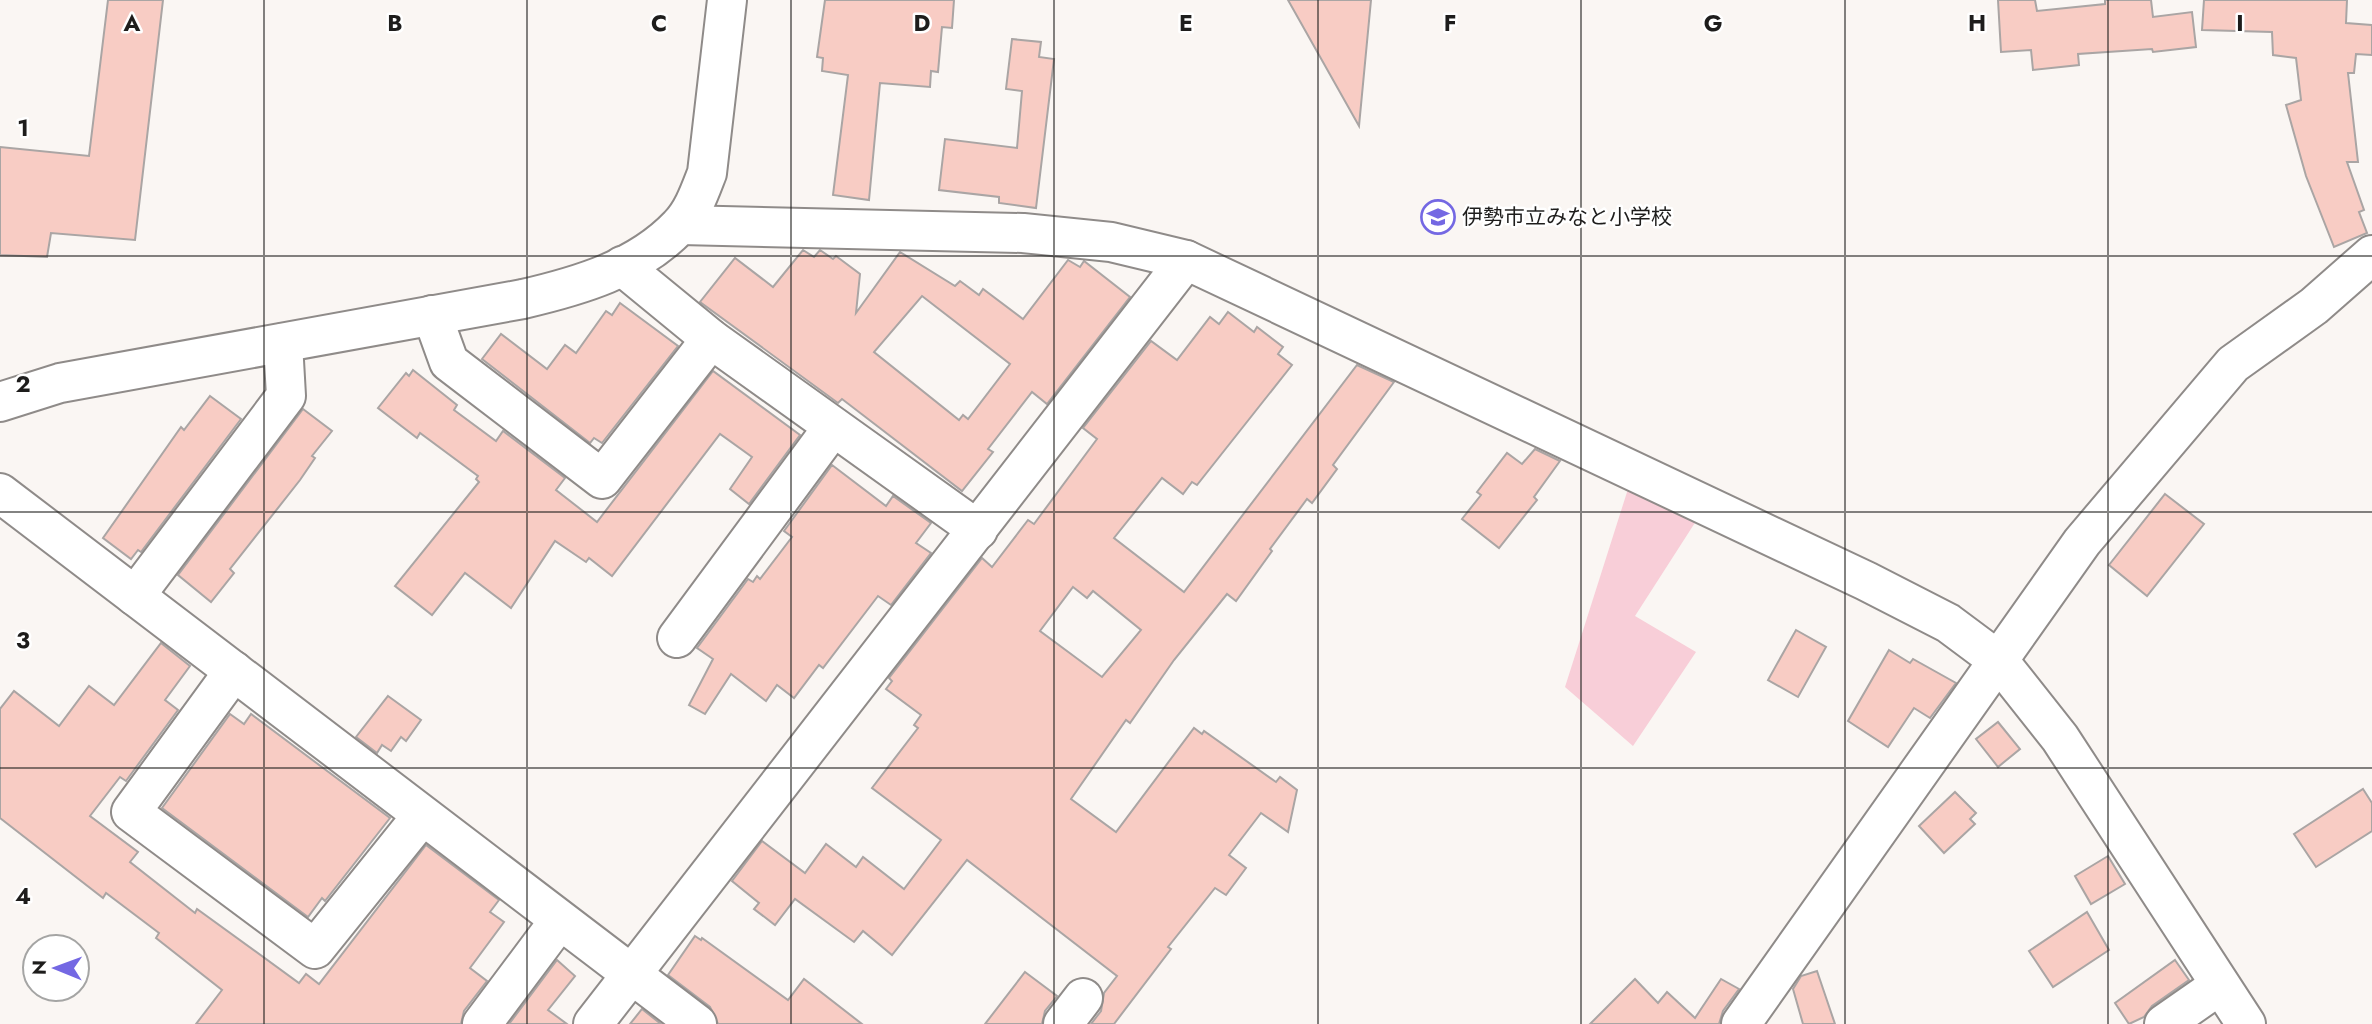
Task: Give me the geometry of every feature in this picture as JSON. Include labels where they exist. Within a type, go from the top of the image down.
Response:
[{"type":"street","points":[[0,402],[60,383],[581,286],[622,266],[655,246],[681,225],[697,199],[707,173],[727,0]]},
{"type":"street","points":[[681,225],[1023,233],[1111,242],[1186,260],[1866,581],[1948,623],[1998,661],[2060,738],[2246,1024]]},
{"type":"street","points":[[1741,1024],[2082,542],[2233,364],[2314,306],[2372,255]]},
{"type":"street","points":[[593,1024],[1186,260]]},
{"type":"street","points":[[622,266],[711,339],[978,530]]},
{"type":"street","points":[[432,315],[449,362],[602,479],[711,339]]},
{"type":"street","points":[[135,596],[286,396],[283,343]]},
{"type":"street","points":[[677,638],[833,426]]},
{"type":"street","points":[[0,492],[629,975],[697,1024]]},
{"type":"street","points":[[233,671],[131,812],[315,949],[422,816]]},
{"type":"street","points":[[482,1024],[559,921]]},
{"type":"street","points":[[2164,1024],[2220,985]]},
{"type":"shaded area","points":[[1628,489],[1698,518],[1635,616],[1696,652],[1633,746],[1565,687]]},
{"type":"building","points":[[108,0],[163,0],[135,240],[51,233],[47,257],[0,255],[0,147],[89,156]]},
{"type":"building","points":[[825,0],[954,0],[952,28],[942,27],[938,72],[931,71],[930,87],[880,83],[869,200],[833,195],[848,75],[822,71],[823,58],[817,57]]},
{"type":"building","points":[[1288,0],[1371,0],[1359,126]]},
{"type":"building","points":[[1998,0],[2035,0],[2037,11],[2105,4],[2105,0],[2151,0],[2153,17],[2192,12],[2196,47],[2153,52],[2152,49],[2078,54],[2079,65],[2033,70],[2031,50],[2001,52]]},
{"type":"building","points":[[2204,0],[2347,0],[2346,23],[2372,25],[2372,55],[2356,54],[2354,73],[2348,73],[2358,162],[2347,162],[2364,210],[2359,212],[2367,233],[2334,247],[2306,176],[2286,105],[2301,100],[2296,58],[2273,55],[2272,32],[2202,30]]},
{"type":"building","points":[[1012,39],[1041,42],[1039,57],[1054,59],[1036,208],[999,203],[999,197],[939,190],[945,139],[1017,148],[1022,91],[1006,89]]},
{"type":"building","points":[[803,250],[814,257],[820,250],[833,259],[836,256],[860,274],[856,313],[900,252],[955,286],[960,281],[979,295],[983,289],[1023,319],[1068,260],[1080,267],[1084,261],[1130,297],[1047,404],[1032,392],[988,449],[993,452],[962,491],[842,399],[838,403],[700,302],[735,258],[773,287]],"holes":[[[922,296],[1010,364],[968,419],[963,415],[959,420],[874,352]]]},
{"type":"building","points":[[620,303],[678,346],[602,443],[594,438],[590,443],[482,359],[501,334],[547,369],[565,345],[576,353],[606,311],[612,315]]},
{"type":"building","points":[[1228,312],[1254,332],[1257,327],[1283,347],[1278,354],[1292,365],[1197,485],[1192,482],[1183,494],[1162,478],[1114,538],[1184,592],[1357,365],[1394,382],[1333,465],[1337,469],[1312,503],[1307,499],[1236,601],[1227,594],[1174,660],[1130,723],[1126,720],[1071,799],[1116,832],[1194,728],[1202,734],[1204,731],[1276,782],[1280,777],[1297,790],[1288,832],[1261,813],[1229,855],[1246,868],[1226,895],[1215,888],[1168,947],[1171,949],[1114,1024],[1091,1024],[1101,1011],[1104,993],[1117,976],[967,860],[892,955],[863,931],[854,942],[795,899],[775,925],[754,909],[759,903],[732,881],[762,841],[805,873],[826,844],[856,867],[863,857],[904,889],[941,840],[872,788],[918,728],[914,725],[921,715],[886,689],[892,681],[889,678],[982,558],[992,567],[1028,520],[1034,524],[1097,439],[1083,428],[1151,341],[1177,360],[1210,317],[1219,324]],"holes":[[[1073,587],[1087,598],[1093,591],[1141,630],[1102,677],[1040,631]]]},
{"type":"building","points":[[413,370],[457,405],[454,410],[496,441],[503,431],[565,478],[556,490],[597,522],[713,371],[800,435],[749,504],[730,489],[752,457],[720,434],[612,576],[589,558],[586,562],[555,541],[511,608],[465,573],[432,615],[395,586],[479,482],[476,479],[478,476],[420,433],[417,438],[378,408],[406,373],[409,376]]},
{"type":"building","points":[[210,396],[241,419],[141,552],[138,550],[131,559],[103,538],[181,427],[184,430]]},
{"type":"building","points":[[303,409],[332,431],[312,456],[315,458],[300,480],[230,569],[234,573],[211,602],[178,575]]},
{"type":"building","points":[[1535,449],[1560,461],[1534,497],[1537,500],[1499,548],[1462,519],[1481,495],[1477,492],[1507,453],[1522,464]]},
{"type":"building","points":[[832,465],[886,506],[893,496],[931,523],[916,543],[931,553],[891,605],[878,596],[823,668],[819,665],[794,698],[777,685],[766,701],[731,674],[705,714],[689,705],[713,659],[697,648],[748,579],[753,582],[757,576],[760,579],[792,537],[784,531]]},
{"type":"building","points":[[2165,494],[2204,524],[2147,596],[2109,565]]},
{"type":"building","points":[[1796,630],[1826,647],[1798,697],[1768,680]]},
{"type":"building","points":[[161,643],[190,666],[165,700],[178,710],[126,781],[120,777],[90,816],[138,852],[130,862],[195,913],[197,909],[299,983],[306,974],[319,984],[426,845],[499,900],[490,912],[504,922],[470,968],[487,981],[464,1011],[461,1024],[196,1024],[222,990],[156,938],[159,933],[106,893],[103,898],[0,818],[0,709],[14,691],[59,726],[89,686],[114,705]]},
{"type":"building","points":[[1889,650],[1910,663],[1913,659],[1956,683],[1930,718],[1914,708],[1888,747],[1848,721]]},
{"type":"building","points":[[388,696],[421,720],[406,741],[401,737],[391,751],[382,745],[377,753],[356,737]]},
{"type":"building","points":[[230,714],[244,724],[251,714],[390,818],[325,901],[322,898],[308,917],[162,808]]},
{"type":"building","points":[[1998,722],[2020,749],[1998,767],[1976,739]]},
{"type":"building","points":[[2363,789],[2372,803],[2372,831],[2316,867],[2294,834]]},
{"type":"building","points":[[1955,792],[1976,813],[1970,819],[1975,824],[1944,853],[1919,826]]},
{"type":"building","points":[[2108,856],[2125,884],[2091,904],[2075,876]]},
{"type":"building","points":[[2087,912],[2109,950],[2053,987],[2029,951]]},
{"type":"building","points":[[695,936],[701,940],[702,938],[788,1000],[804,979],[862,1024],[718,1024],[710,1007],[668,975]]},
{"type":"building","points":[[557,960],[575,976],[548,1010],[567,1024],[509,1024]]},
{"type":"building","points":[[2175,960],[2189,980],[2152,1006],[2144,1017],[2129,1024],[2115,1003]]},
{"type":"building","points":[[1817,971],[1835,1024],[1803,1024],[1793,989],[1801,976]]},
{"type":"building","points":[[1025,972],[1057,996],[1045,1011],[1042,1024],[985,1024]]},
{"type":"building","points":[[1635,979],[1658,1003],[1667,992],[1695,1018],[1721,979],[1739,989],[1723,1011],[1719,1024],[1590,1024]]},
{"type":"building","points":[[642,1009],[661,1024],[630,1024]]},
{"type":"place","name":"伊勢市立みなと小学校","points":[[1438,217]]}]
